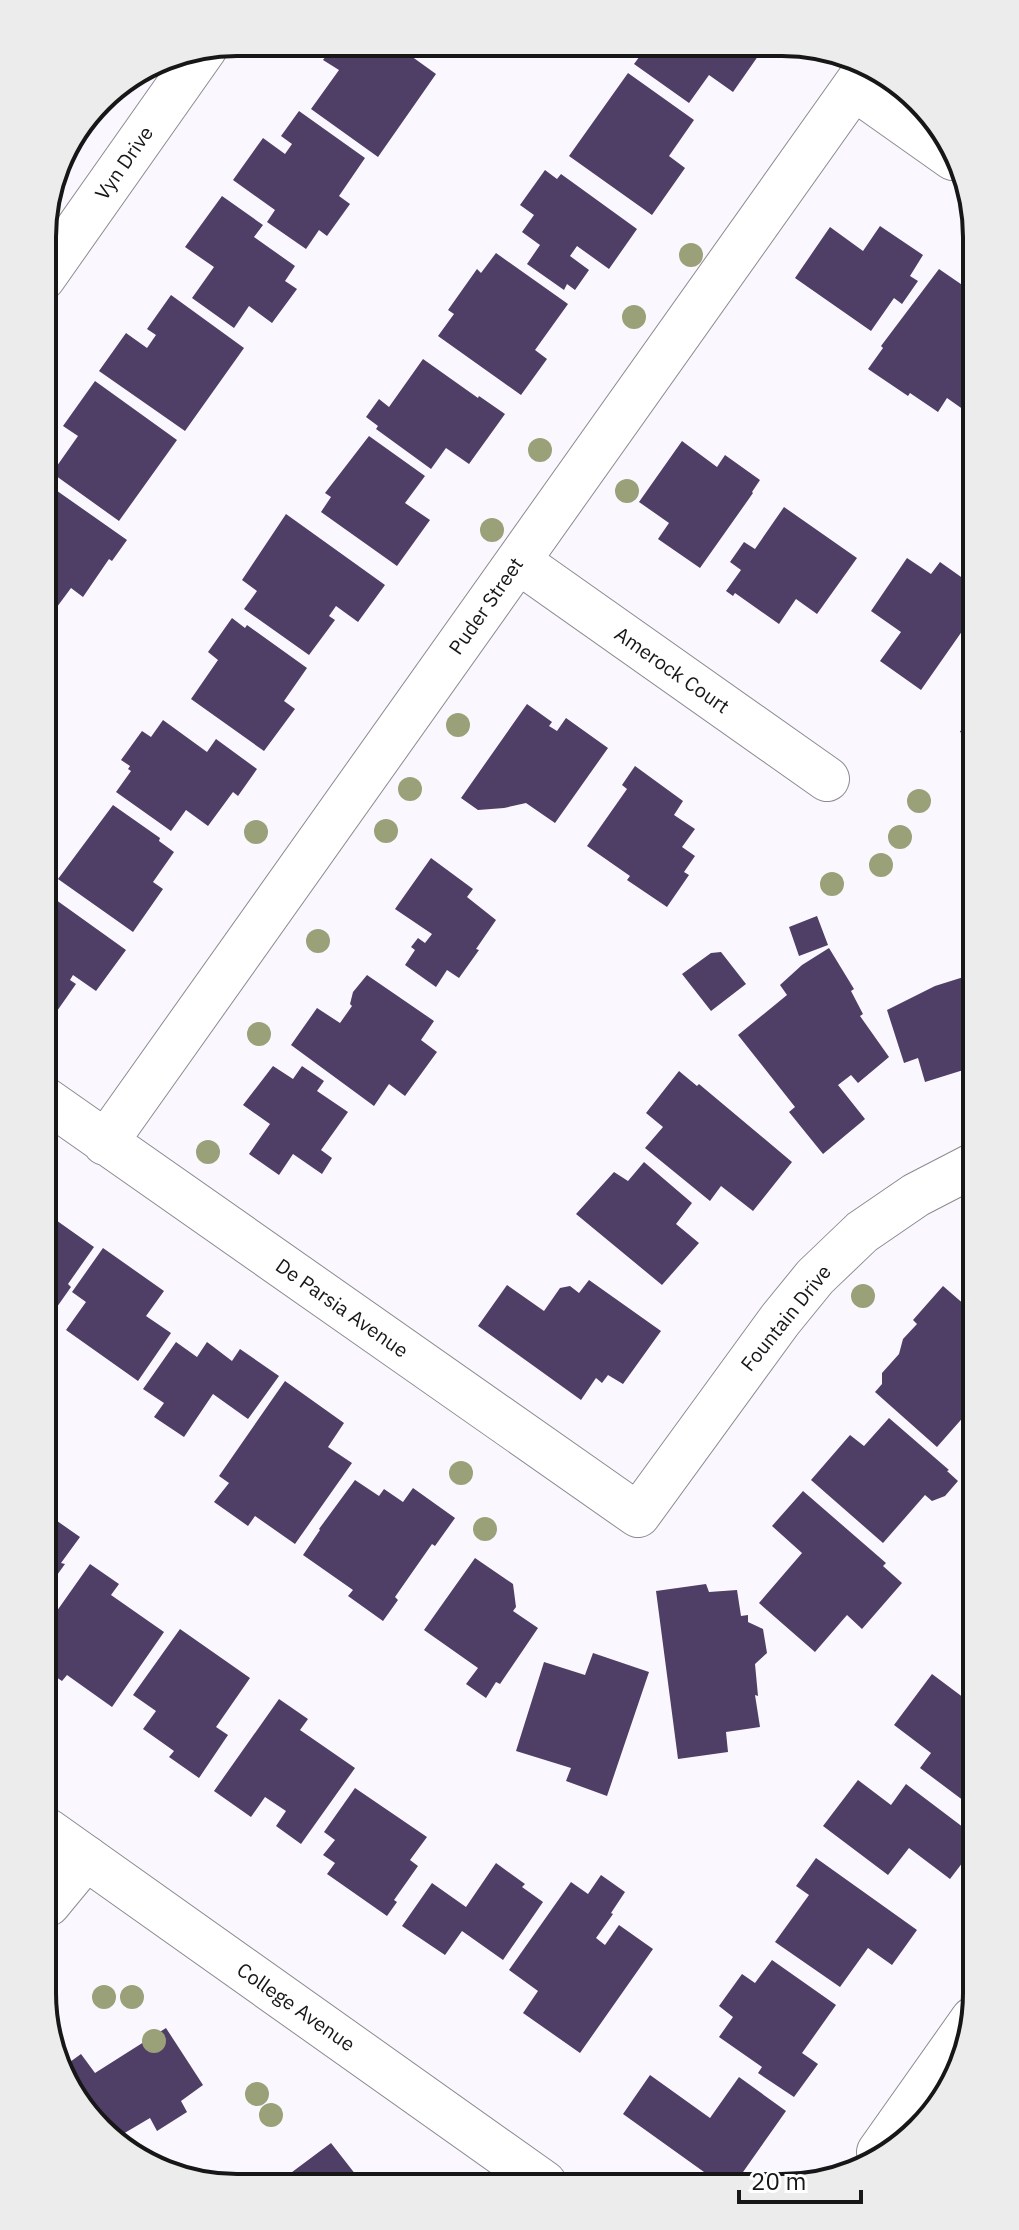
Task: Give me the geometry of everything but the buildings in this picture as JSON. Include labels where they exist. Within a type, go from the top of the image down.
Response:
[{"type":"street","name":"Vyn Drive","points":[[56,260],[196,60]]},
{"type":"street","points":[[860,78],[937,145]]},
{"type":"street","name":"Puder Street","points":[[105,1143],[860,78]]},
{"type":"street","name":"Amerock Court","points":[[518,561],[827,779]]},
{"type":"street","name":"De Parsia Avenue","points":[[56,1107],[638,1515]]},
{"type":"street","name":"Fountain Drive","points":[[638,1515],[780,1320],[815,1277],[862,1232],[916,1195],[963,1171]]},
{"type":"street","name":"College Avenue","points":[[56,1837],[531,2174]]},
{"type":"street","points":[[56,1894],[86,1858]]},
{"type":"street","points":[[888,2140],[956,2043]]}]
